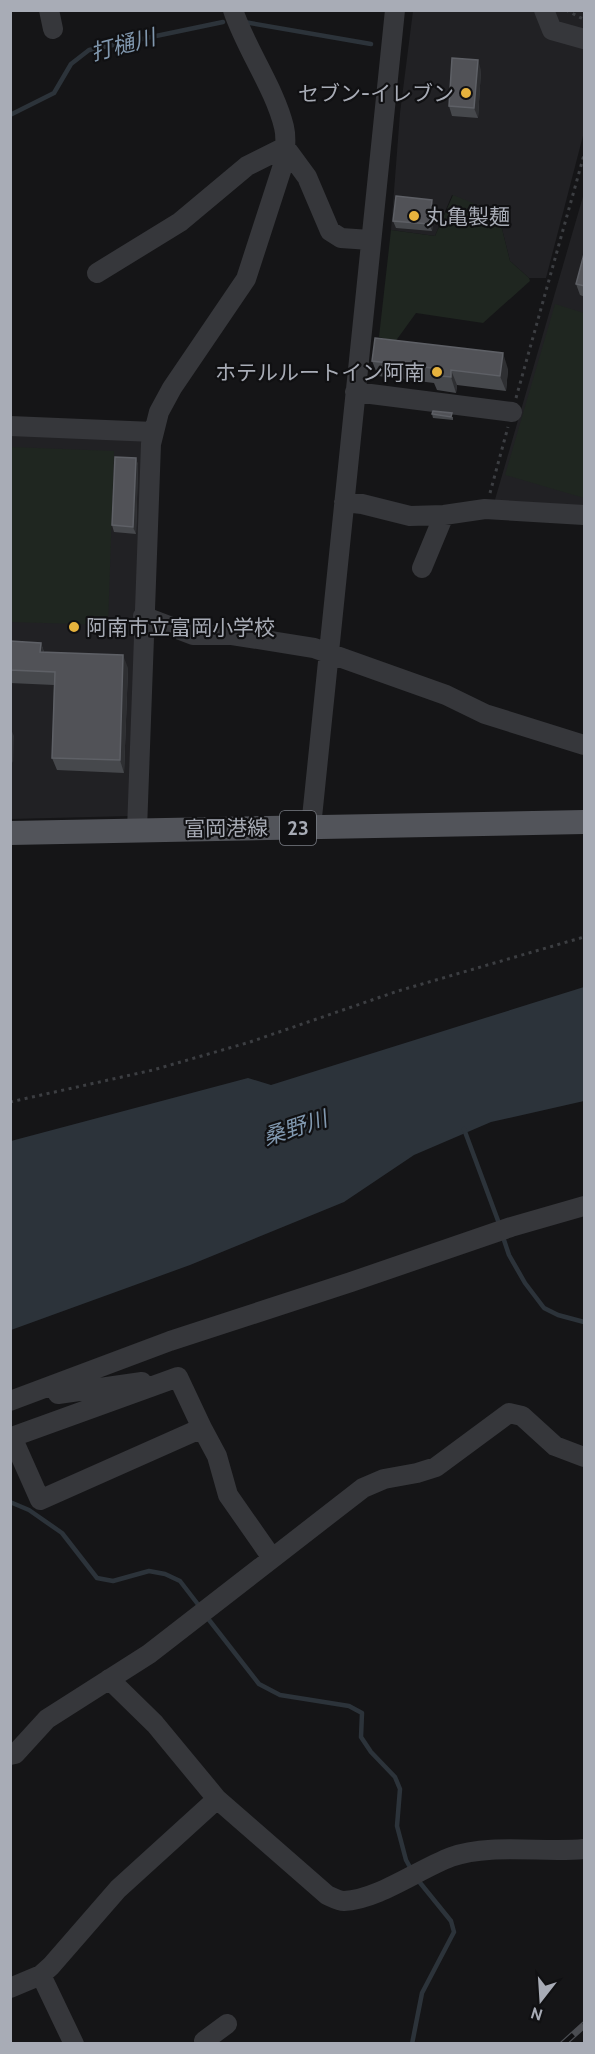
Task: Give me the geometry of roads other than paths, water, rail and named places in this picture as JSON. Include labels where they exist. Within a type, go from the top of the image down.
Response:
[{"type":"main road","name":"富岡港線","points":[[10,833],[585,822]]},
{"type":"street","points":[[137,830],[151,444],[159,412],[172,388],[246,279],[283,165],[285,128],[272,96],[239,30],[233,10]]},
{"type":"street","points":[[311,828],[395,10]]},
{"type":"street","points":[[544,10],[552,30],[585,39]]},
{"type":"street","points":[[285,147],[307,177],[330,231],[340,237],[370,240]]},
{"type":"street","points":[[97,273],[180,222],[247,166],[285,147]]},
{"type":"street","points":[[355,392],[512,412]]},
{"type":"street","points":[[10,426],[154,432]]},
{"type":"street","points":[[344,502],[410,516],[444,515],[485,509],[585,515]]},
{"type":"street","points":[[422,568],[444,515]]},
{"type":"street","points":[[143,616],[193,634],[232,635],[314,648],[446,695],[485,714],[585,745]]},
{"type":"street","points":[[10,1401],[170,1341],[511,1227],[585,1206]]},
{"type":"street","points":[[202,1428],[40,1500],[12,1437],[178,1377],[217,1456],[228,1495],[272,1558]]},
{"type":"street","points":[[44,1390],[58,1394],[141,1382],[156,1384]]},
{"type":"street","points":[[10,1755],[15,1754],[47,1719],[149,1654],[363,1488],[384,1479],[436,1467],[509,1413],[522,1416],[555,1446],[585,1457]]},
{"type":"street","points":[[109,1679],[155,1724],[217,1799],[327,1895],[341,1901],[362,1899],[451,1857],[477,1850],[585,1849]]},
{"type":"street","points":[[10,1988],[41,1975],[118,1889],[217,1799]]},
{"type":"street","points":[[41,1975],[74,2043]]},
{"type":"street","points":[[204,2043],[227,2024]]},
{"type":"water","name":"桑野川","points":[[584,987],[584,1101],[491,1122],[414,1155],[344,1202],[190,1265],[11,1330],[11,1141],[248,1078],[271,1085]]},
{"type":"waterway","name":"打樋川","points":[[10,115],[54,93],[71,64],[89,50],[223,22]]},
{"type":"waterway","name":"打樋川","points":[[244,22],[371,44]]},
{"type":"waterway","points":[[464,1129],[500,1226]]},
{"type":"waterway","points":[[502,1234],[509,1255],[525,1283],[544,1308],[558,1315],[584,1322]]},
{"type":"waterway","points":[[10,1502],[29,1510],[62,1533],[97,1578],[113,1581],[149,1571],[165,1574],[180,1581],[200,1607]]},
{"type":"waterway","points":[[206,1616],[259,1684],[280,1695],[349,1706],[362,1713],[361,1737],[371,1752],[395,1777],[400,1789],[397,1826],[406,1860],[411,1869]]},
{"type":"waterway","points":[[412,2044],[422,1993],[454,1932],[451,1921],[417,1879]]},
{"type":"railway","points":[[563,2044],[584,2025]]},
{"type":"place","name":"セブン-イレブン","points":[[466,93]]},
{"type":"place","name":"丸亀製麺","points":[[414,216]]},
{"type":"place","name":"ホテルルートイン阿南","points":[[437,372]]},
{"type":"place","name":"阿南市立富岡小学校","points":[[74,627]]}]
